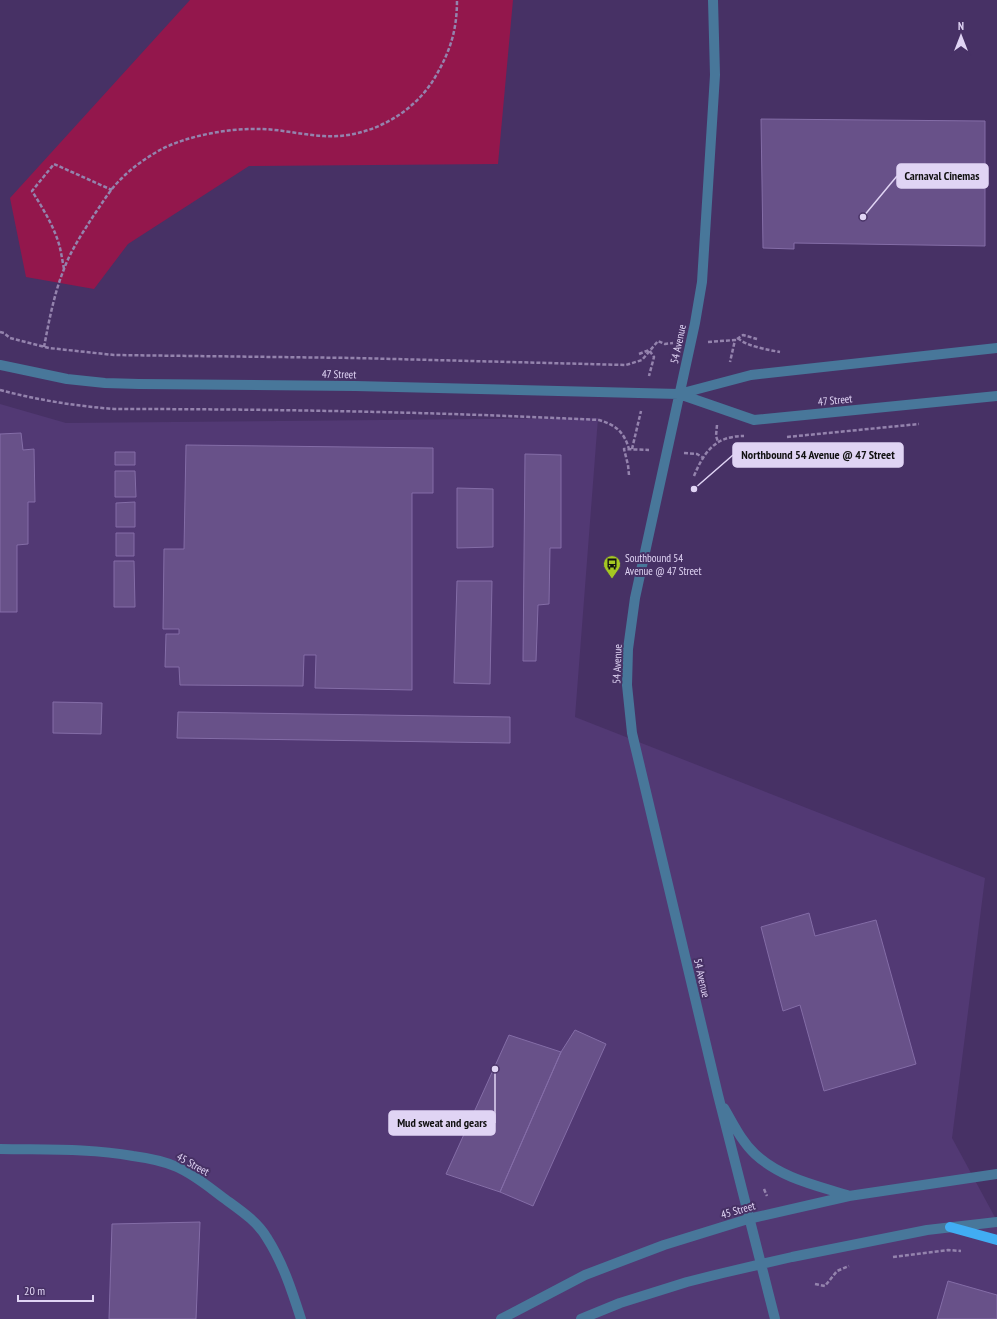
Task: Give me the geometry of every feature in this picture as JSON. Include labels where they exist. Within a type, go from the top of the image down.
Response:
[{"type":"main road","points":[[950,1227],[997,1240]]},
{"type":"street","name":"54 Avenue","points":[[713,0],[715,75],[702,282],[680,394],[635,598],[628,649],[628,685],[632,732],[748,1219],[775,1319]]},
{"type":"street","name":"47 Street","points":[[0,365],[67,378],[105,383],[356,386],[680,394],[751,375],[997,348]]},
{"type":"street","name":"47 Street","points":[[680,394],[754,420],[997,396]]},
{"type":"street","points":[[718,1095],[740,1136],[755,1154],[775,1169],[796,1180],[849,1196]]},
{"type":"street","name":"45 Street","points":[[0,1149],[81,1150],[118,1153],[150,1159],[177,1167],[198,1179],[233,1205],[259,1227],[267,1237],[284,1269],[301,1319]]},
{"type":"street","name":"45 Street","points":[[500,1319],[585,1275],[664,1245],[748,1219],[849,1196],[997,1174]]},
{"type":"street","points":[[581,1319],[627,1300],[687,1282],[761,1264],[912,1233],[997,1222]]},
{"type":"path","points":[[44,347],[51,311],[64,269],[84,230],[121,178],[140,163],[161,150],[181,142],[209,134],[238,129],[261,129],[325,136],[343,135],[359,132],[398,116],[415,103],[429,87],[444,63],[453,42],[457,0]]},
{"type":"path","points":[[64,269],[58,242],[53,229],[46,212],[32,191],[54,164],[112,190]]},
{"type":"path","points":[[0,332],[4,333],[10,338],[44,347],[114,356],[356,358],[626,365],[642,360],[658,341],[665,344]]},
{"type":"path","points":[[747,345],[736,339],[743,335],[757,339]]},
{"type":"path","points":[[639,354],[649,350]]},
{"type":"path","points":[[649,350],[654,357]]},
{"type":"path","points":[[0,390],[48,402],[114,409],[421,413],[509,415],[599,420],[608,423],[622,432],[626,438],[630,449],[624,449],[629,475]]},
{"type":"path","points":[[694,476],[702,457],[708,450],[721,441],[732,436]]},
{"type":"path","points":[[759,1191],[768,1185]]},
{"type":"path","points":[[764,1189],[767,1196]]},
{"type":"path","points":[[891,1258],[948,1250],[966,1251]]},
{"type":"path","points":[[815,1284],[825,1286],[838,1271],[854,1265]]},
{"type":"shaded area","points":[[190,0],[513,0],[498,164],[249,166],[128,244],[94,289],[26,277],[10,198]]},
{"type":"shaded area","points":[[0,404],[66,423],[598,418],[575,717],[985,878],[952,1138],[997,1221],[997,1319],[0,1319]]},
{"type":"building","points":[[761,119],[985,121],[985,246],[794,243],[794,249],[763,248]]},
{"type":"building","points":[[21,433],[23,450],[34,449],[35,502],[28,502],[28,544],[17,545],[17,612],[0,612],[0,434]]},
{"type":"building","points":[[186,445],[433,448],[433,493],[412,493],[412,690],[315,688],[316,655],[304,655],[303,686],[180,685],[179,667],[165,667],[166,634],[179,634],[179,629],[163,629],[164,549],[184,549]]},
{"type":"building","points":[[115,452],[135,452],[135,465],[115,465]]},
{"type":"building","points":[[525,454],[561,455],[561,548],[550,548],[549,604],[538,605],[536,661],[523,661]]},
{"type":"building","points":[[115,471],[135,471],[136,497],[115,497]]},
{"type":"building","points":[[457,488],[493,489],[493,547],[457,548]]},
{"type":"building","points":[[135,502],[135,527],[116,527],[116,503]]},
{"type":"building","points":[[116,533],[134,533],[134,556],[116,556]]},
{"type":"building","points":[[114,561],[134,561],[135,607],[114,607]]},
{"type":"building","points":[[457,581],[492,581],[490,684],[454,683]]},
{"type":"building","points":[[53,702],[102,703],[101,734],[53,733]]},
{"type":"building","points":[[178,712],[510,717],[510,743],[177,738]]},
{"type":"building","points":[[809,913],[815,936],[876,920],[916,1064],[824,1091],[800,1005],[783,1011],[761,927]]},
{"type":"building","points":[[575,1030],[606,1044],[533,1206],[500,1192],[561,1052]]},
{"type":"building","points":[[509,1035],[561,1052],[500,1192],[446,1174]]},
{"type":"building","points":[[200,1222],[196,1319],[109,1319],[112,1224]]},
{"type":"building","points":[[948,1281],[997,1295],[997,1319],[937,1319]]},
{"type":"place","name":"Carnaval Cinemas","points":[[863,217]]},
{"type":"place","name":"Northbound 54 Avenue @ 47 Street","points":[[694,489]]},
{"type":"place","name":"Southbound 54 Avenue @ 47 Street","points":[[612,579]]},
{"type":"place","name":"Mud sweat and gears","points":[[495,1069]]}]
